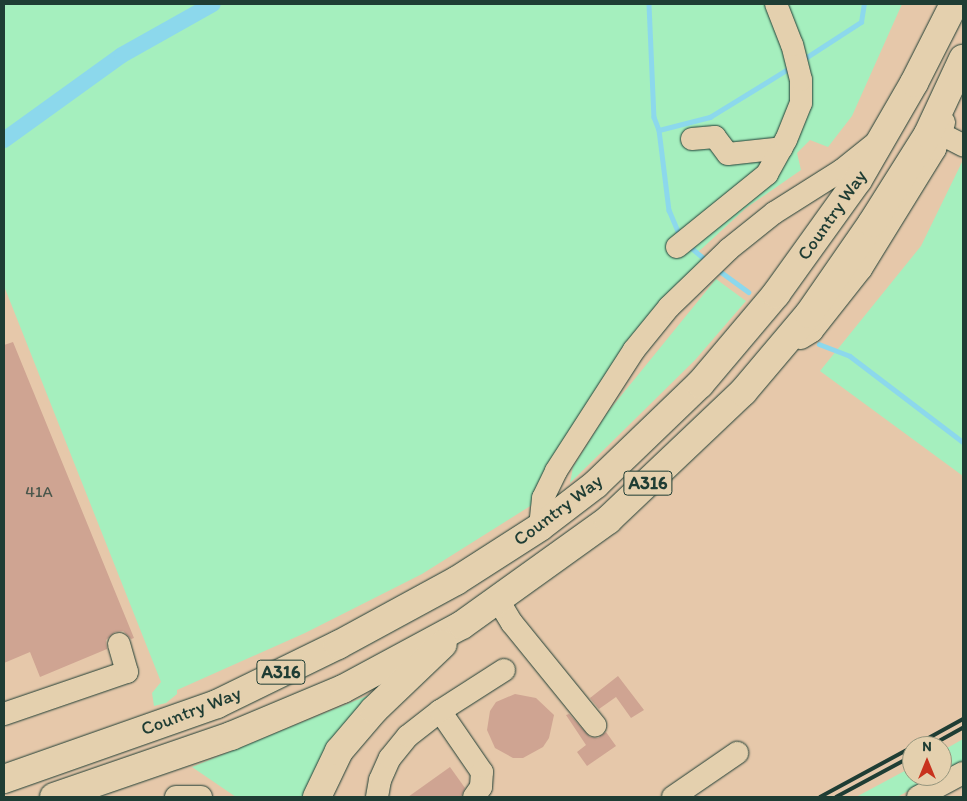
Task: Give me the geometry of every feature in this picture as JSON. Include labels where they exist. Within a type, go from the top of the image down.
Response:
[{"type":"highway","name":"Country Way","points":[[4,779],[218,704],[397,614],[540,527],[596,484],[700,384],[776,294],[858,180],[885,136],[953,5]]},
{"type":"highway","name":"Country Way","points":[[54,797],[231,736],[343,689],[462,625],[608,520],[690,445],[776,353],[809,314],[872,223],[928,134],[963,59]]},
{"type":"highway","points":[[317,797],[344,744],[374,710],[410,678],[462,625]]},
{"type":"street","points":[[684,241],[767,174],[782,148],[802,103],[801,80],[792,45],[776,4]]},
{"type":"street","points":[[776,353],[812,331],[843,294],[895,217],[941,134],[947,93]]},
{"type":"street","points":[[941,134],[963,145]]},
{"type":"street","points":[[540,527],[543,498],[591,413],[634,350],[669,307],[702,278],[729,249],[774,213],[842,170],[885,136]]},
{"type":"street","points":[[692,139],[715,137],[728,154],[782,148]]},
{"type":"street","points":[[498,600],[510,621],[595,725]]},
{"type":"street","points":[[4,714],[127,672],[119,644]]},
{"type":"street","points":[[378,797],[380,780],[390,758],[408,736],[440,710],[504,670]]},
{"type":"street","points":[[440,710],[482,772],[481,787],[474,797]]},
{"type":"street","points":[[673,797],[737,753]]},
{"type":"street","points":[[918,797],[963,773]]},
{"type":"street","points":[[176,797],[202,797]]},
{"type":"green space","points":[[4,4],[902,4],[852,116],[828,147],[810,140],[797,153],[801,170],[746,208],[697,253],[712,266],[669,307],[543,498],[422,574],[305,633],[177,690],[177,694],[166,703],[154,706],[152,693],[161,682],[4,286]]},
{"type":"green space","points":[[963,160],[963,476],[820,371],[921,246]]},
{"type":"green space","points":[[716,279],[746,301],[695,360],[570,483],[573,467],[607,413]]},
{"type":"green space","points":[[379,691],[304,797],[236,797],[192,767]]},
{"type":"green space","points":[[963,739],[963,761],[952,767],[952,745]]},
{"type":"green space","points":[[902,772],[902,786],[917,786],[897,797],[856,797]]},
{"type":"building","points":[[13,342],[134,638],[131,639],[123,631],[115,632],[106,640],[107,649],[40,677],[30,652],[4,663],[4,345]]},
{"type":"building","points":[[618,676],[644,710],[631,718],[616,697],[599,709],[590,698]]},
{"type":"building","points":[[515,694],[536,698],[554,715],[549,738],[543,747],[523,758],[513,758],[495,748],[487,730],[490,711],[496,702]]},
{"type":"building","points":[[569,714],[590,737],[598,738],[606,732],[616,746],[587,766],[577,752],[586,745],[566,715]]},
{"type":"building","points":[[450,767],[465,788],[461,797],[408,797]]},
{"type":"waterway","points":[[4,140],[122,55],[213,4]]},
{"type":"waterway","points":[[649,4],[654,117],[659,130],[669,210],[680,236]]},
{"type":"waterway","points":[[804,59],[861,22],[864,4]]},
{"type":"waterway","points":[[659,130],[710,117],[788,69]]},
{"type":"waterway","points":[[688,245],[707,261]]},
{"type":"waterway","points":[[717,269],[749,292]]},
{"type":"waterway","points":[[819,344],[850,356],[963,442]]},
{"type":"railway","points":[[932,736],[963,719]]},
{"type":"railway","points":[[948,736],[963,728]]},
{"type":"railway","points":[[820,797],[902,752]]},
{"type":"railway","points":[[836,797],[902,761]]}]
